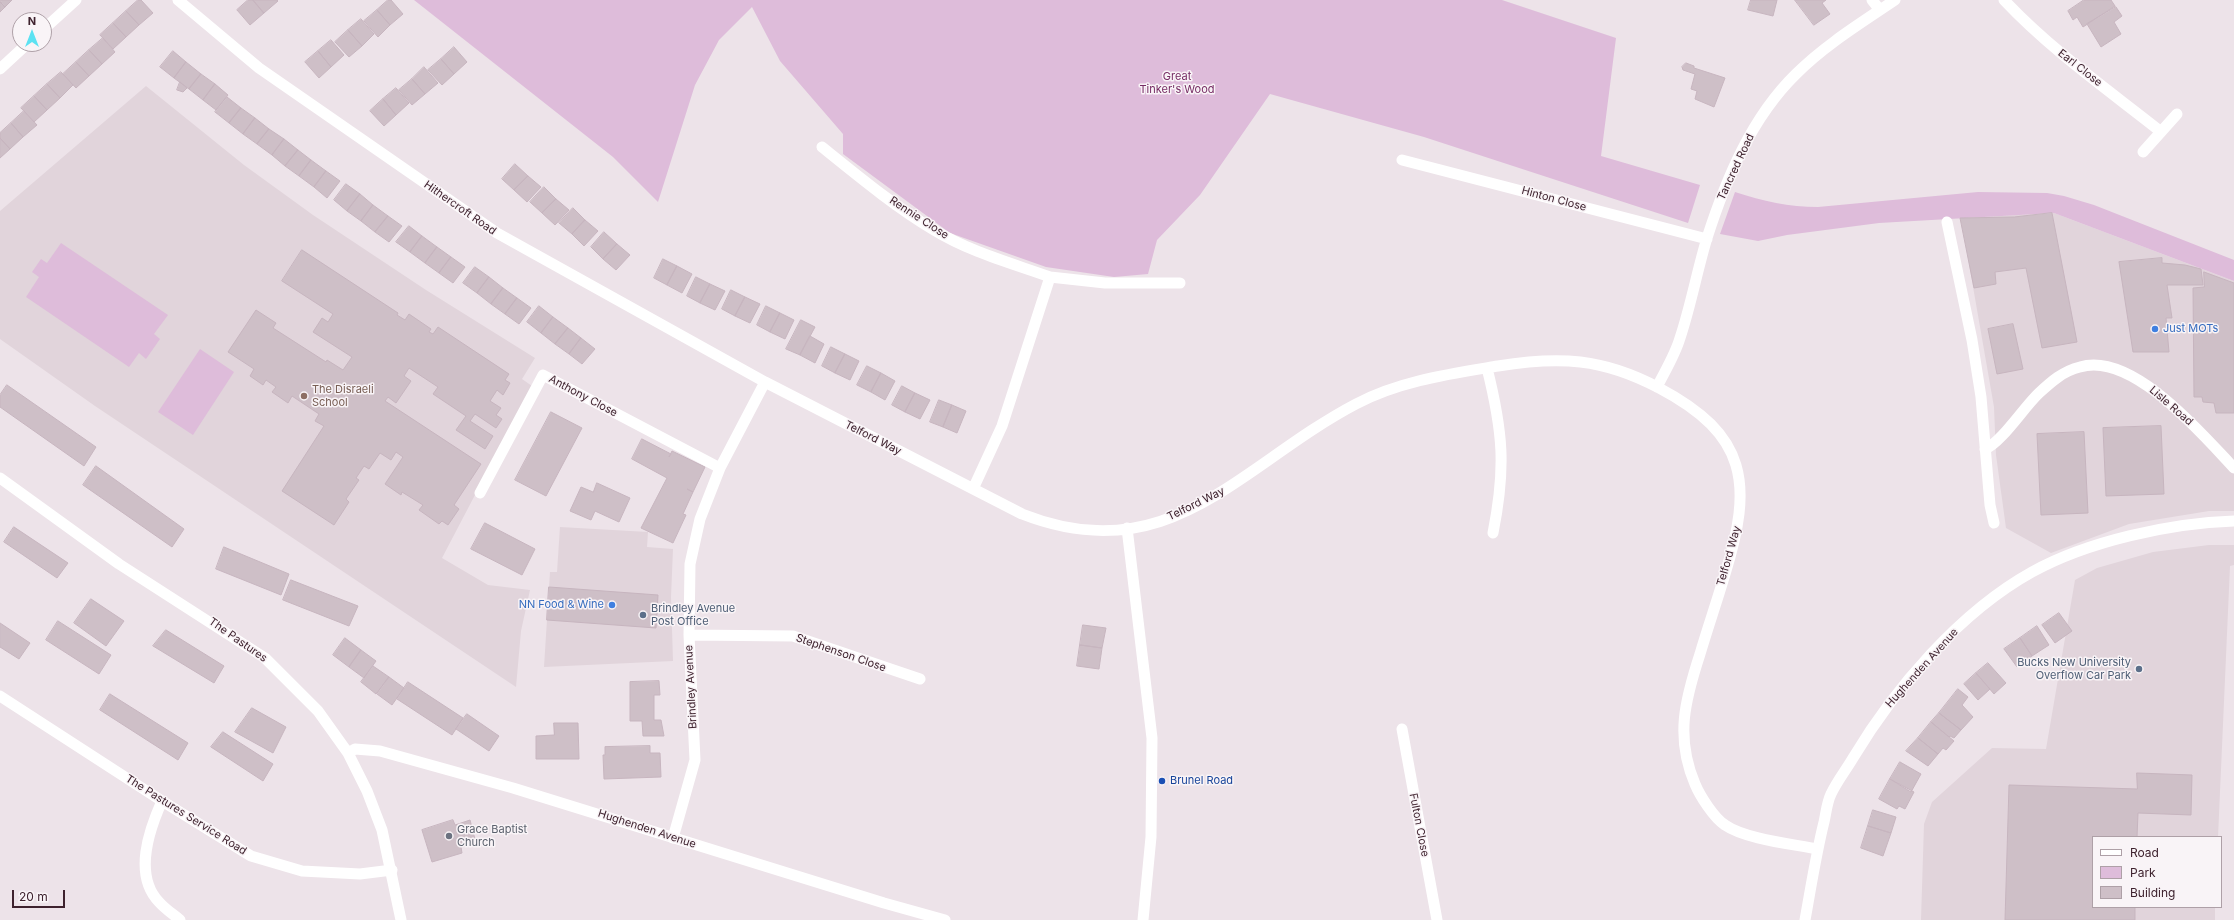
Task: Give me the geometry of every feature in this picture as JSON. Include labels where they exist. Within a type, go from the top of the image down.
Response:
[{"type":"street","points":[[52,22],[76,0]]},
{"type":"street","name":"Hithercroft Road","points":[[178,0],[259,68],[497,233],[765,382]]},
{"type":"street","points":[[1872,0],[1880,10]]},
{"type":"street","name":"Tancred Road","points":[[1657,387],[1680,339],[1706,239],[1724,190],[1740,154],[1772,101],[1795,75],[1817,55],[1895,0]]},
{"type":"street","name":"Earl Close","points":[[2004,0],[2024,21],[2055,48],[2160,131]]},
{"type":"street","points":[[0,69],[19,52]]},
{"type":"street","points":[[2143,152],[2160,131],[2177,114]]},
{"type":"street","name":"Rennie Close","points":[[822,146],[873,188],[935,231],[973,250],[1050,277],[1105,283],[1180,283]]},
{"type":"street","name":"Hinton Close","points":[[1402,160],[1706,239]]},
{"type":"street","points":[[1947,222],[1972,340],[1980,397],[1990,505],[1994,523]]},
{"type":"street","points":[[973,489],[1002,426],[1050,277]]},
{"type":"street","name":"Telford Way","points":[[765,382],[973,489],[1044,522],[1070,528],[1100,531],[1127,528],[1172,518],[1220,494],[1256,470],[1304,434],[1358,402],[1403,385],[1486,368],[1545,360],[1576,360],[1631,374],[1657,387],[1696,411],[1723,438],[1736,467],[1741,492],[1740,516],[1735,544],[1694,671],[1683,714],[1682,733],[1685,754],[1691,774],[1700,795],[1724,825],[1760,838],[1817,849]]},
{"type":"street","name":"Lisle Road","points":[[1985,449],[1993,446],[2019,414],[2052,380],[2080,366],[2096,364],[2111,367],[2148,386],[2165,399],[2234,468]]},
{"type":"street","points":[[1486,368],[1500,427],[1502,452],[1500,499],[1493,533]]},
{"type":"street","name":"Anthony Close","points":[[480,493],[543,375],[720,468]]},
{"type":"street","name":"Brindley Avenue","points":[[673,838],[695,760],[689,635],[690,564],[700,519],[720,468],[765,382]]},
{"type":"street","name":"The Pastures","points":[[0,478],[119,564],[227,631],[265,658],[318,711],[348,753],[367,791],[382,830],[392,870],[401,920]]},
{"type":"street","name":"Hughenden Avenue","points":[[1806,920],[1817,849],[1831,794],[1871,728],[1894,696],[1948,637],[1975,613],[2033,572],[2071,555],[2121,538],[2166,528],[2210,521],[2234,521]]},
{"type":"street","points":[[1127,528],[1152,738],[1151,837],[1143,920]]},
{"type":"street","name":"Stephenson Close","points":[[689,635],[793,636],[920,680]]},
{"type":"street","name":"The Pastures Service Road","points":[[0,696],[162,801],[251,856],[302,871],[360,874],[392,870]]},
{"type":"street","name":"Fulton Close","points":[[1402,729],[1437,920]]},
{"type":"street","name":"Hughenden Avenue","points":[[348,753],[355,749],[380,751],[513,788],[884,903],[945,920]]},
{"type":"street","points":[[162,801],[148,836],[146,873],[150,889],[158,902],[180,920]]},
{"type":"shaded area","name":"The Disraeli School","points":[[146,86],[244,165],[313,215],[426,290],[535,358],[522,379],[532,386],[442,558],[488,585],[530,590],[521,631],[516,687],[95,406],[0,339],[0,211]]},
{"type":"shaded area","points":[[2054,213],[2234,281],[2234,511],[2209,511],[2129,524],[2051,553],[2006,528],[1996,455],[1994,407],[1961,218]]},
{"type":"shaded area","points":[[560,527],[648,532],[647,547],[673,549],[671,597],[673,661],[544,667],[550,572],[557,572]]},
{"type":"shaded area","points":[[2209,545],[2234,545],[2234,565],[2230,566],[2218,836],[2092,836],[2092,908],[2215,908],[2215,920],[1921,920],[1924,824],[1932,802],[1992,748],[2046,749],[2075,580],[2097,568],[2153,552]]},
{"type":"green space","name":"Great Tinker's Wood","points":[[414,0],[1502,0],[1616,38],[1601,156],[1700,185],[1688,223],[1424,137],[1270,94],[1200,195],[1157,240],[1148,274],[1114,277],[1046,267],[950,233],[843,154],[843,134],[780,61],[752,7],[719,40],[695,85],[658,202],[613,157]]},
{"type":"green space","points":[[1735,192],[1776,203],[1818,207],[1978,192],[2047,193],[2064,196],[2094,205],[2234,260],[2234,281],[2054,213],[1879,223],[1787,235],[1758,241],[1720,234]]},
{"type":"green space","points":[[61,243],[168,315],[154,334],[160,339],[146,359],[139,353],[129,367],[26,297],[39,277],[32,272],[41,259],[47,263]]},
{"type":"green space","points":[[200,349],[234,372],[193,435],[158,412]]},
{"type":"building","points":[[0,0],[12,0],[5,7]]},
{"type":"building","points":[[138,0],[141,0],[153,13],[139,25],[126,11]]},
{"type":"building","points":[[248,0],[253,0],[264,13],[250,25],[237,10]]},
{"type":"building","points":[[253,0],[277,0],[278,1],[264,13]]},
{"type":"building","points":[[388,0],[391,0],[403,14],[390,25],[377,10]]},
{"type":"building","points":[[1751,0],[1777,0],[1773,16],[1748,10]]},
{"type":"building","points":[[1795,0],[1826,0],[1822,3],[1830,14],[1814,25]]},
{"type":"building","points":[[2084,0],[2111,0],[2115,6],[2083,27],[2077,17],[2073,20],[2068,11]]},
{"type":"building","points":[[0,2],[5,7],[0,12]]},
{"type":"building","points":[[2116,7],[2122,16],[2114,22],[2121,34],[2101,47],[2087,24]]},
{"type":"building","points":[[377,10],[390,25],[378,37],[364,21]]},
{"type":"building","points":[[126,11],[139,25],[126,37],[113,23]]},
{"type":"building","points":[[361,19],[374,34],[362,46],[348,30]]},
{"type":"building","points":[[113,23],[126,37],[113,49],[100,35]]},
{"type":"building","points":[[348,30],[362,46],[349,57],[335,42]]},
{"type":"building","points":[[103,38],[115,52],[102,64],[89,50]]},
{"type":"building","points":[[331,40],[344,55],[331,67],[318,51]]},
{"type":"building","points":[[454,47],[467,62],[454,74],[441,59]]},
{"type":"building","points":[[89,50],[102,64],[89,76],[76,62]]},
{"type":"building","points":[[173,51],[186,62],[174,78],[160,67]]},
{"type":"building","points":[[318,51],[331,67],[319,78],[305,62]]},
{"type":"building","points":[[441,59],[454,74],[442,85],[428,70]]},
{"type":"building","points":[[76,62],[89,76],[76,88],[63,74]]},
{"type":"building","points":[[186,62],[201,74],[189,89],[174,78]]},
{"type":"building","points":[[1686,63],[1694,66],[1694,68],[1725,78],[1714,107],[1695,99],[1697,91],[1691,89],[1695,74],[1683,70],[1682,67]]},
{"type":"building","points":[[424,67],[438,83],[425,94],[412,79]]},
{"type":"building","points":[[61,72],[73,85],[60,98],[47,84]]},
{"type":"building","points":[[201,74],[215,84],[203,100],[189,89]]},
{"type":"building","points":[[412,79],[425,94],[412,105],[399,90]]},
{"type":"building","points":[[180,82],[187,88],[183,92],[177,90]]},
{"type":"building","points":[[47,84],[60,98],[47,110],[34,96]]},
{"type":"building","points":[[215,84],[228,95],[216,110],[203,100]]},
{"type":"building","points":[[396,88],[409,103],[396,115],[383,99]]},
{"type":"building","points":[[34,96],[47,110],[34,122],[21,108]]},
{"type":"building","points":[[227,97],[241,108],[229,123],[215,112]]},
{"type":"building","points":[[383,99],[396,115],[384,126],[370,111]]},
{"type":"building","points":[[241,108],[255,118],[243,134],[229,123]]},
{"type":"building","points":[[24,111],[37,125],[23,137],[11,123]]},
{"type":"building","points":[[255,118],[269,129],[257,144],[243,134]]},
{"type":"building","points":[[11,123],[23,137],[10,149],[0,138],[0,133]]},
{"type":"building","points":[[269,129],[284,139],[272,155],[257,144]]},
{"type":"building","points":[[0,138],[10,149],[0,158]]},
{"type":"building","points":[[284,139],[298,150],[285,166],[272,155]]},
{"type":"building","points":[[298,150],[311,160],[299,176],[285,166]]},
{"type":"building","points":[[311,160],[326,171],[314,187],[299,176]]},
{"type":"building","points":[[515,164],[528,176],[514,190],[502,179]]},
{"type":"building","points":[[326,171],[340,181],[327,198],[314,187]]},
{"type":"building","points":[[528,176],[541,187],[527,202],[514,190]]},
{"type":"building","points":[[346,184],[360,194],[347,211],[334,200]]},
{"type":"building","points":[[544,187],[556,199],[542,213],[530,202]]},
{"type":"building","points":[[360,194],[373,205],[361,221],[347,211]]},
{"type":"building","points":[[556,199],[569,210],[555,225],[542,213]]},
{"type":"building","points":[[373,205],[388,216],[375,232],[361,221]]},
{"type":"building","points":[[573,208],[585,220],[572,234],[559,223]]},
{"type":"building","points":[[2052,213],[2077,342],[2042,348],[2026,268],[1995,272],[1996,284],[1974,288],[1960,218],[2014,217]]},
{"type":"building","points":[[388,216],[402,226],[389,242],[375,232]]},
{"type":"building","points":[[585,220],[598,231],[584,246],[572,234]]},
{"type":"building","points":[[409,226],[422,236],[410,252],[396,242]]},
{"type":"building","points":[[604,232],[617,244],[603,259],[591,247]]},
{"type":"building","points":[[422,236],[437,247],[425,263],[410,252]]},
{"type":"building","points":[[617,244],[630,255],[616,270],[603,259]]},
{"type":"building","points":[[437,247],[451,257],[439,273],[425,263]]},
{"type":"building","points":[[302,250],[398,313],[397,315],[405,320],[409,314],[431,329],[429,332],[433,334],[438,327],[509,374],[505,380],[510,383],[503,395],[497,390],[490,401],[501,408],[496,415],[502,419],[496,428],[475,414],[470,421],[493,436],[485,449],[456,430],[466,416],[433,394],[438,387],[409,368],[404,376],[411,381],[396,403],[388,397],[385,401],[481,464],[454,505],[459,509],[448,525],[442,521],[439,524],[419,510],[423,505],[402,492],[401,495],[385,484],[403,457],[396,452],[391,460],[380,453],[369,469],[364,466],[356,478],[359,480],[346,499],[349,502],[334,525],[282,491],[324,426],[315,421],[319,414],[292,396],[288,403],[272,392],[276,387],[266,380],[263,385],[250,376],[254,369],[228,352],[256,310],[276,323],[273,328],[326,362],[327,360],[343,370],[352,357],[313,332],[322,318],[328,322],[333,314],[282,281]]},
{"type":"building","points":[[451,257],[465,267],[453,283],[439,273]]},
{"type":"building","points":[[2162,258],[2162,263],[2185,265],[2201,269],[2203,285],[2167,285],[2172,318],[2166,318],[2169,352],[2133,352],[2119,262]]},
{"type":"building","points":[[663,259],[677,266],[667,285],[654,278]]},
{"type":"building","points":[[677,266],[692,274],[682,293],[667,285]]},
{"type":"building","points":[[475,267],[489,277],[477,293],[463,283]]},
{"type":"building","points":[[2204,272],[2234,283],[2234,413],[2216,413],[2214,403],[2203,402],[2202,397],[2194,397],[2193,288],[2204,287]]},
{"type":"building","points":[[489,277],[503,288],[491,304],[477,293]]},
{"type":"building","points":[[696,277],[710,284],[700,303],[687,296]]},
{"type":"building","points":[[710,284],[725,291],[715,310],[700,303]]},
{"type":"building","points":[[503,288],[517,298],[505,314],[491,304]]},
{"type":"building","points":[[731,290],[745,297],[735,316],[722,309]]},
{"type":"building","points":[[745,297],[760,304],[750,323],[735,316]]},
{"type":"building","points":[[517,298],[531,308],[519,324],[505,314]]},
{"type":"building","points":[[539,306],[553,317],[541,333],[527,322]]},
{"type":"building","points":[[766,306],[780,313],[770,332],[757,325]]},
{"type":"building","points":[[780,313],[794,320],[785,339],[770,332]]},
{"type":"building","points":[[553,317],[568,328],[555,344],[541,333]]},
{"type":"building","points":[[801,320],[815,327],[800,355],[786,349]]},
{"type":"building","points":[[2013,324],[2023,369],[1997,374],[1988,329]]},
{"type":"building","points":[[568,328],[581,338],[569,354],[555,344]]},
{"type":"building","points":[[810,336],[824,344],[815,363],[800,355]]},
{"type":"building","points":[[581,338],[595,349],[582,364],[569,354]]},
{"type":"building","points":[[831,347],[845,354],[835,373],[822,366]]},
{"type":"building","points":[[845,354],[859,361],[850,380],[835,373]]},
{"type":"building","points":[[867,366],[881,373],[871,392],[857,385]]},
{"type":"building","points":[[881,373],[895,381],[885,400],[871,392]]},
{"type":"building","points":[[7,385],[96,447],[84,466],[0,407],[0,395]]},
{"type":"building","points":[[902,386],[915,393],[905,412],[892,405]]},
{"type":"building","points":[[915,393],[930,400],[920,419],[905,412]]},
{"type":"building","points":[[939,400],[952,405],[943,427],[930,422]]},
{"type":"building","points":[[952,405],[966,411],[957,433],[943,427]]},
{"type":"building","points":[[551,412],[582,428],[546,496],[515,480]]},
{"type":"building","points":[[2161,426],[2164,494],[2106,496],[2103,428]]},
{"type":"building","points":[[2084,432],[2088,513],[2041,515],[2037,434]]},
{"type":"building","points":[[642,439],[671,454],[672,451],[705,467],[683,514],[686,515],[673,543],[641,528],[667,478],[632,459]]},
{"type":"building","points":[[96,466],[184,529],[172,547],[83,485]]},
{"type":"building","points":[[597,483],[630,498],[619,522],[595,511],[591,520],[570,511],[581,487],[593,492]]},
{"type":"building","points":[[485,523],[535,549],[522,575],[471,549]]},
{"type":"building","points":[[14,527],[68,563],[57,578],[4,542]]},
{"type":"building","points":[[224,547],[289,574],[281,595],[216,569]]},
{"type":"building","points":[[291,580],[358,606],[349,626],[283,600]]},
{"type":"building","points":[[549,587],[658,595],[656,628],[547,620]]},
{"type":"building","points":[[91,599],[124,621],[106,646],[74,623]]},
{"type":"building","points":[[2059,613],[2072,631],[2055,643],[2042,625]]},
{"type":"building","points":[[58,621],[111,655],[99,674],[46,640]]},
{"type":"building","points":[[0,623],[30,643],[19,659],[0,647]]},
{"type":"building","points":[[1083,625],[1106,628],[1102,648],[1080,645]]},
{"type":"building","points":[[2037,626],[2049,645],[2032,656],[2020,638]]},
{"type":"building","points":[[166,630],[224,666],[214,683],[153,646]]},
{"type":"building","points":[[345,638],[361,650],[349,667],[333,655]]},
{"type":"building","points":[[2020,638],[2032,656],[2017,667],[2004,649]]},
{"type":"building","points":[[1080,645],[1102,648],[1099,669],[1077,666]]},
{"type":"building","points":[[361,650],[376,661],[364,678],[349,667]]},
{"type":"building","points":[[1988,663],[2006,683],[1994,694],[1976,673]]},
{"type":"building","points":[[373,666],[389,677],[376,694],[361,682]]},
{"type":"building","points":[[1976,673],[1990,689],[1978,700],[1964,684]]},
{"type":"building","points":[[389,677],[404,688],[392,705],[377,694]]},
{"type":"building","points":[[659,681],[660,695],[654,695],[654,720],[661,720],[664,736],[643,736],[642,721],[630,721],[630,682]]},
{"type":"building","points":[[408,682],[463,718],[452,735],[397,699]]},
{"type":"building","points":[[1958,689],[1968,697],[1962,705],[1973,717],[1961,730],[1939,713]]},
{"type":"building","points":[[110,694],[188,743],[178,760],[100,710]]},
{"type":"building","points":[[252,708],[286,727],[273,753],[235,732]]},
{"type":"building","points":[[1939,713],[1961,730],[1954,738],[1949,737],[1931,722]]},
{"type":"building","points":[[467,714],[499,736],[489,751],[456,729]]},
{"type":"building","points":[[1931,722],[1954,741],[1946,750],[1943,748],[1938,754],[1918,738]]},
{"type":"building","points":[[554,723],[578,723],[579,759],[536,759],[536,736],[554,735]]},
{"type":"building","points":[[223,732],[273,764],[263,781],[211,747]]},
{"type":"building","points":[[1918,738],[1938,754],[1928,766],[1906,751]]},
{"type":"building","points":[[650,746],[650,753],[660,753],[661,777],[604,779],[603,755],[605,755],[605,747]]},
{"type":"building","points":[[1900,762],[1921,774],[1911,792],[1890,779]]},
{"type":"building","points":[[2137,773],[2192,775],[2191,815],[2138,813],[2137,836],[2092,836],[2092,908],[2135,908],[2135,920],[2005,920],[2009,785],[2137,789]]},
{"type":"building","points":[[1890,779],[1914,792],[1905,809],[1899,806],[1897,809],[1879,799]]},
{"type":"building","points":[[1873,810],[1896,817],[1891,833],[1868,826]]},
{"type":"building","name":"Grace Baptist Church","points":[[453,820],[455,825],[470,820],[476,843],[461,847],[462,853],[432,862],[422,830]]},
{"type":"building","points":[[1868,826],[1891,833],[1883,856],[1861,848]]},
{"type":"place","name":"Just MOTs","points":[[2155,329]]},
{"type":"place","name":"The Disraeli School","points":[[304,396]]},
{"type":"place","name":"NN Food & Wine","points":[[612,605]]},
{"type":"place","name":"Brindley Avenue Post Office","points":[[643,615]]},
{"type":"place","name":"Bucks New University Overflow Car Park","points":[[2139,669]]},
{"type":"place","name":"Brunel Road","points":[[1162,781]]},
{"type":"place","name":"Grace Baptist Church","points":[[449,836]]}]
